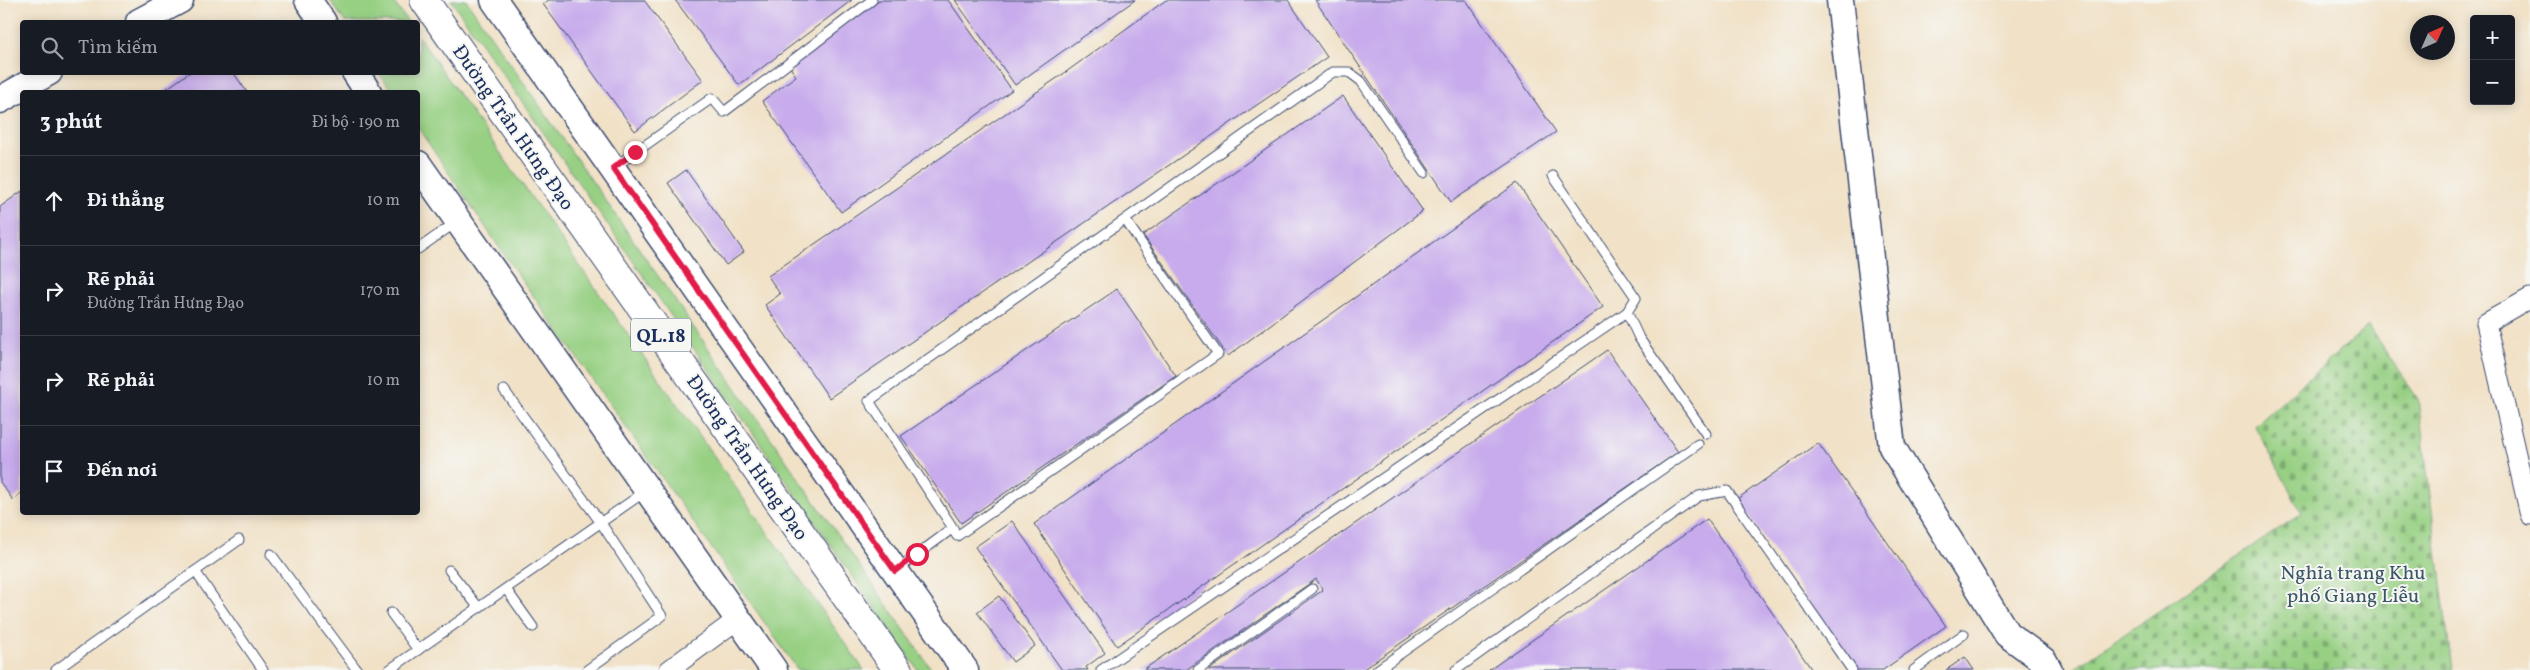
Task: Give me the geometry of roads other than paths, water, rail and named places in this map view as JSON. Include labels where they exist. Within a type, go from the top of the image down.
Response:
[{"type":"highway","name":"Đường Trần Hưng Đạo","points":[[424,0],[898,670]]},
{"type":"main road","points":[[143,20],[180,0]]},
{"type":"main road","points":[[308,0],[322,20]]},
{"type":"main road","points":[[494,0],[964,670]]},
{"type":"main road","points":[[1840,0],[1892,447],[2007,634],[2044,662],[2049,670]]},
{"type":"main road","points":[[0,100],[44,75]]},
{"type":"main road","points":[[357,75],[367,90]]},
{"type":"main road","points":[[420,167],[774,670]]},
{"type":"street","points":[[2530,298],[2486,323],[2530,515]]},
{"type":"street","points":[[669,670],[738,619]]},
{"type":"lane","points":[[613,168],[712,98],[724,112],[872,0]]},
{"type":"lane","points":[[1126,221],[1218,354],[958,536],[869,401],[1126,221],[1326,76],[1340,71],[1353,74],[1361,81],[1424,172]]},
{"type":"lane","points":[[1101,670],[1627,312],[1636,298],[1553,176]]},
{"type":"lane","points":[[420,248],[458,221]]},
{"type":"lane","points":[[1627,312],[1639,338],[1706,434]]},
{"type":"lane","points":[[504,390],[601,523],[662,616],[587,670]]},
{"type":"lane","points":[[1377,670],[1698,444]]},
{"type":"lane","points":[[389,670],[648,489]]},
{"type":"lane","points":[[1456,670],[1699,496],[1727,492],[1852,670]]},
{"type":"lane","points":[[895,571],[952,528]]},
{"type":"lane","points":[[56,670],[238,540]]},
{"type":"lane","points":[[271,554],[357,670]]},
{"type":"lane","points":[[448,570],[479,608]]},
{"type":"lane","points":[[195,571],[263,670]]},
{"type":"lane","points":[[506,589],[533,626]]},
{"type":"lane","points":[[1198,670],[1312,589]]},
{"type":"lane","points":[[391,613],[418,650]]},
{"type":"lane","points":[[1914,670],[1964,634]]},
{"type":"park label","name":"Nghĩa trang Khu phố Giang Liễu","points":[[2353,584]]}]
